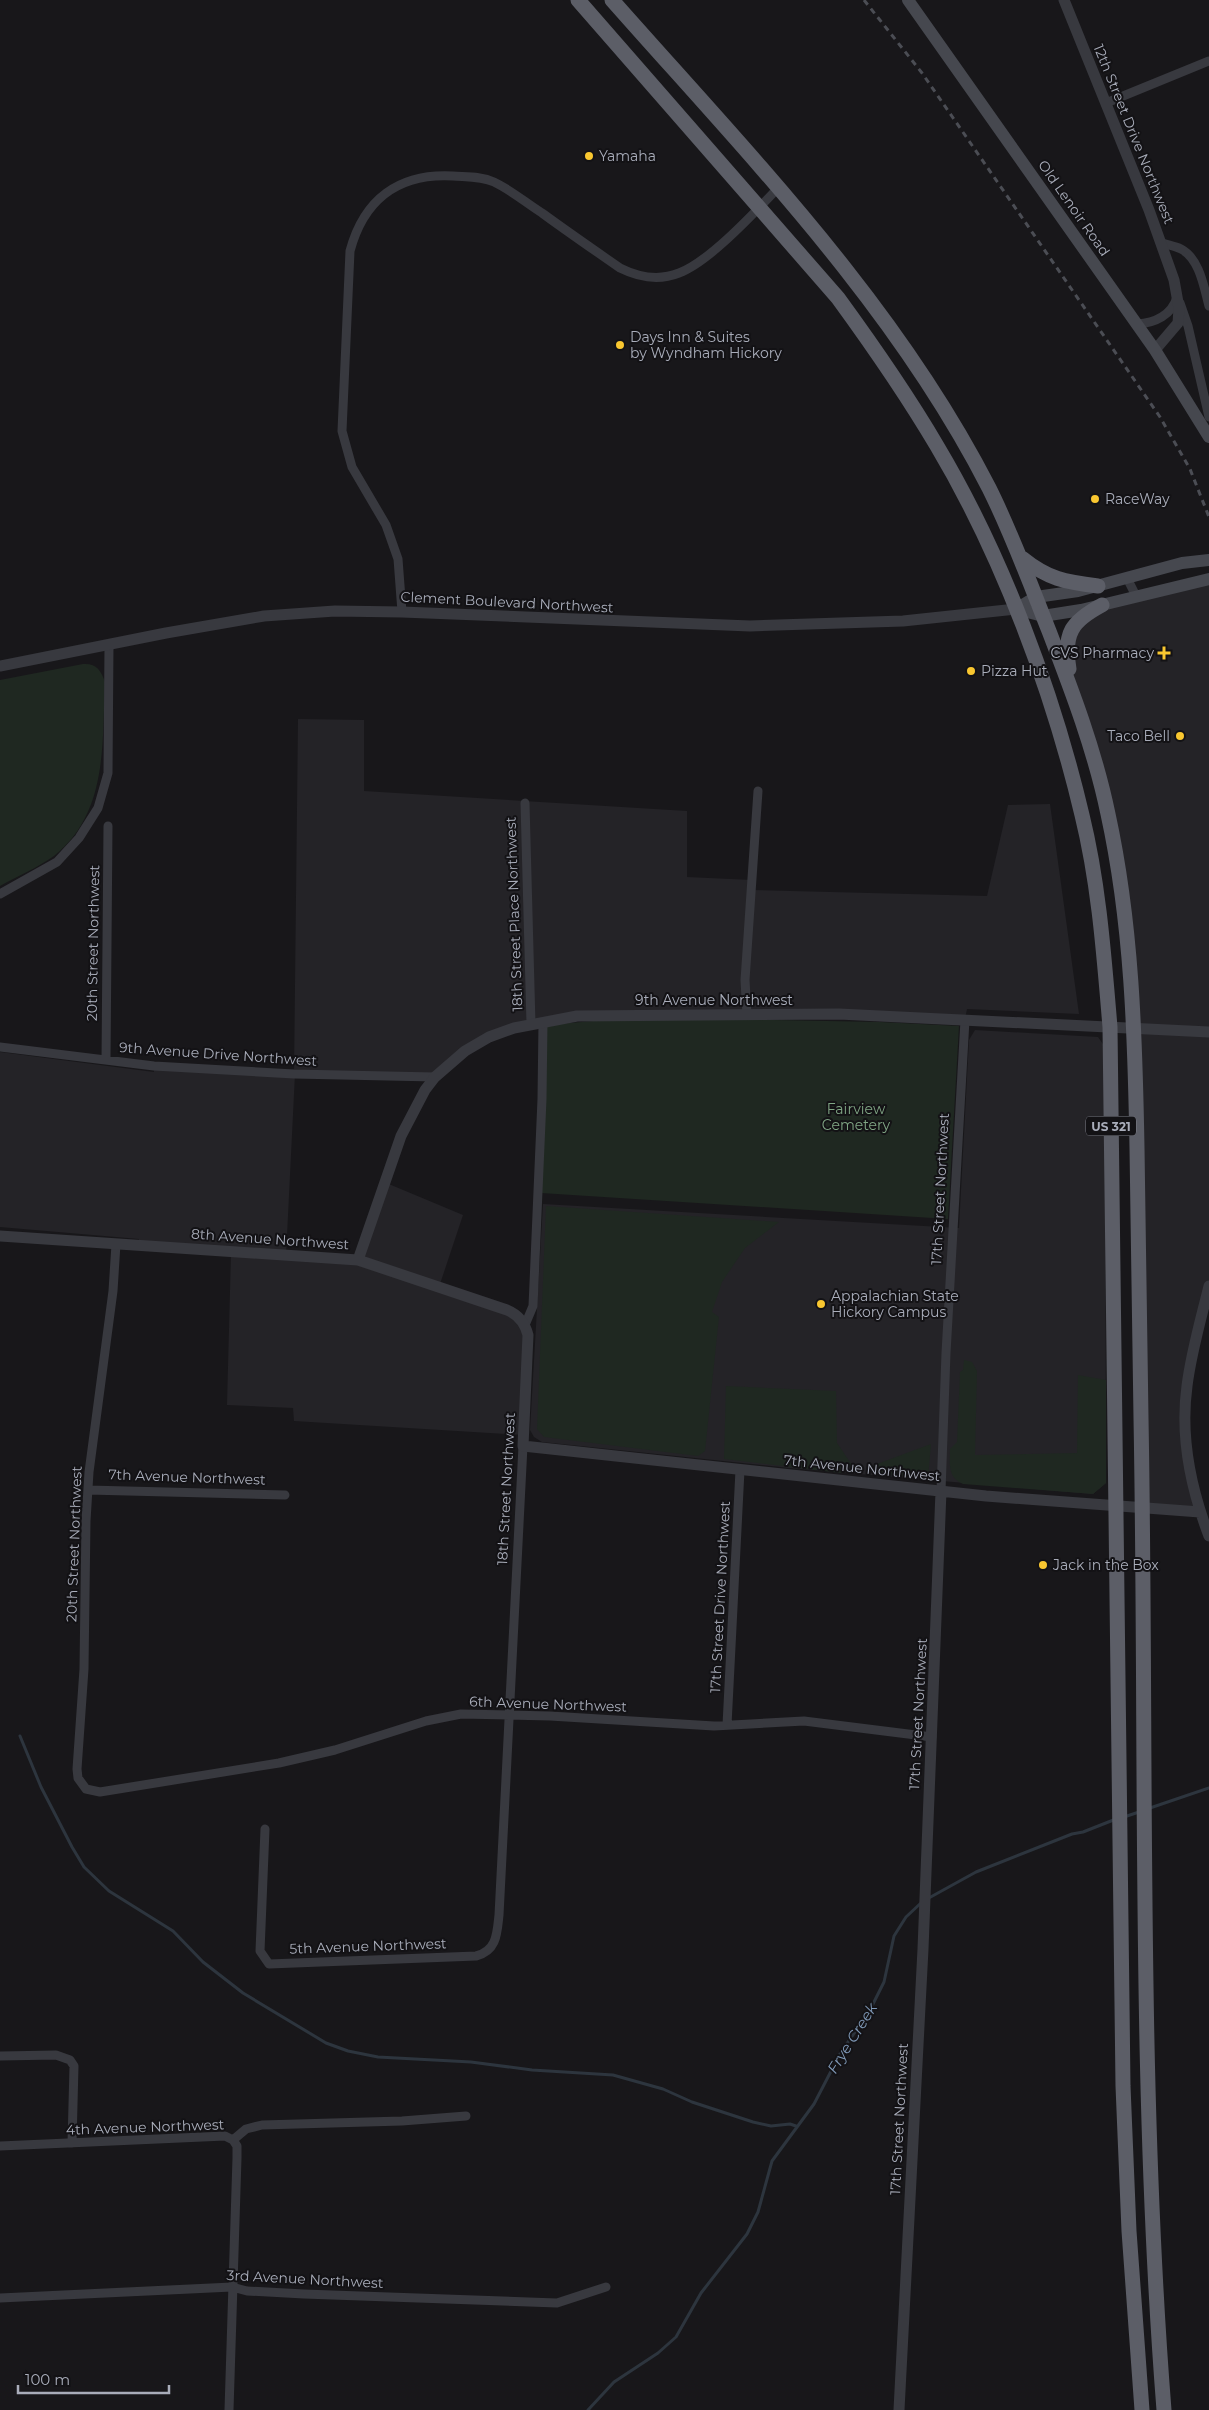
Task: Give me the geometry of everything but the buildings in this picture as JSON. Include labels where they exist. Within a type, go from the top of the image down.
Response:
[{"type":"highway","name":"US 321","points":[[578,0],[838,298],[907,398],[967,500],[1016,609],[1055,719],[1082,815],[1100,921],[1110,1027],[1123,2086],[1130,2241],[1142,2410]]},
{"type":"highway","name":"US 321","points":[[612,0],[778,188],[858,284],[931,386],[982,476],[1020,556],[1075,697],[1110,822],[1126,920],[1135,1029],[1143,1509],[1148,2077],[1153,2232],[1164,2410]]},
{"type":"highway","points":[[1020,556],[1037,570],[1055,580],[1098,586]]},
{"type":"highway","points":[[1075,697],[1067,655],[1067,638],[1074,625],[1084,614],[1102,605]]},
{"type":"main road","name":"Old Lenoir Road","points":[[908,0],[1155,350],[1209,436]]},
{"type":"main road","name":"Clement Boulevard Northwest","points":[[1016,609],[1036,597],[1098,586],[1182,564],[1209,560]]},
{"type":"main road","name":"Clement Boulevard Northwest","points":[[1016,609],[1043,616],[1102,605],[1209,579]]},
{"type":"street","name":"12th Street Drive Northwest","points":[[1064,0],[1162,243],[1188,326],[1209,417]]},
{"type":"street","points":[[1106,103],[1209,61]]},
{"type":"street","points":[[402,612],[398,559],[386,525],[352,467],[342,431],[350,251],[358,228],[368,211],[388,191],[410,181],[436,175],[475,177],[492,181],[620,268],[639,276],[658,277],[680,273],[697,263],[760,207],[778,188]]},
{"type":"street","points":[[1162,243],[1182,250],[1190,258],[1198,270],[1209,306]]},
{"type":"street","points":[[1137,324],[1154,321],[1168,313],[1174,305],[1175,286]]},
{"type":"street","points":[[1155,350],[1178,323],[1179,316],[1175,286]]},
{"type":"street","points":[[1127,578],[1136,596]]},
{"type":"street","name":"Clement Boulevard Northwest","points":[[0,666],[166,633],[264,616],[335,611],[750,626],[903,621],[1016,609]]},
{"type":"street","points":[[0,894],[58,862],[79,838],[98,808],[108,774],[110,645]]},
{"type":"street","points":[[747,1015],[745,980],[758,791]]},
{"type":"street","name":"18th Street Place Northwest","points":[[524,803],[531,1024]]},
{"type":"street","name":"20th Street Northwest","points":[[106,1060],[108,826]]},
{"type":"street","name":"9th Avenue Northwest","points":[[358,1260],[401,1136],[417,1103],[434,1078],[453,1060],[477,1044],[501,1032],[531,1024],[578,1016],[839,1014],[1209,1032]]},
{"type":"street","name":"17th Street Northwest","points":[[899,2410],[932,1737],[946,1353],[965,1020]]},
{"type":"street","name":"18th Street Northwest","points":[[483,1954],[491,1948],[496,1938],[499,1915],[501,1839],[528,1344],[525,1325],[533,1306],[542,1099],[543,1022]]},
{"type":"street","name":"9th Avenue Drive Northwest","points":[[0,1047],[182,1068],[434,1078]]},
{"type":"street","name":"8th Avenue Northwest","points":[[0,1236],[358,1260],[507,1310],[518,1316],[525,1325]]},
{"type":"street","name":"20th Street Northwest","points":[[82,1786],[77,1769],[84,1669],[86,1521],[88,1490],[112,1300],[116,1244]]},
{"type":"street","points":[[1209,1286],[1189,1369],[1185,1409],[1188,1461],[1200,1512],[1209,1536]]},
{"type":"street","name":"7th Avenue Northwest","points":[[523,1446],[941,1491],[1117,1508],[1200,1512]]},
{"type":"street","name":"17th Street Drive Northwest","points":[[727,1725],[740,1470]]},
{"type":"street","name":"7th Avenue Northwest","points":[[88,1490],[285,1495]]},
{"type":"street","name":"6th Avenue Northwest","points":[[82,1786],[90,1791],[100,1792],[256,1768],[317,1755],[444,1717],[477,1714],[727,1725],[804,1721],[932,1737]]},
{"type":"street","name":"5th Avenue Northwest","points":[[265,1829],[260,1952],[270,1964],[483,1954]]},
{"type":"street","points":[[0,2056],[56,2055],[70,2060],[74,2066],[72,2143]]},
{"type":"street","name":"4th Avenue Northwest","points":[[0,2146],[225,2136],[233,2140],[246,2129],[262,2126],[422,2120],[466,2116]]},
{"type":"street","points":[[229,2410],[237,2158],[237,2146],[233,2140]]},
{"type":"street","name":"3rd Avenue Northwest","points":[[0,2298],[232,2288],[247,2291],[557,2303],[606,2288]]},
{"type":"shaded area","points":[[1209,579],[1209,1286],[1185,1409],[1200,1512],[1143,1509],[1126,921],[1067,655],[1084,614]]},
{"type":"shaded area","points":[[298,719],[364,720],[364,791],[687,811],[687,877],[752,880],[751,890],[987,896],[1008,805],[1050,804],[1079,1014],[967,1009],[965,1019],[619,1015],[501,1032],[435,1077],[295,1074],[286,1256],[358,1260],[384,1182],[463,1215],[439,1287],[507,1310],[525,1325],[523,1435],[294,1421],[293,1408],[227,1405],[231,1253],[139,1245],[139,1239],[0,1227],[0,1052],[154,1072],[154,1066],[294,1073]]},
{"type":"shaded area","name":"Appalachian State Hickory Campus","points":[[975,1030],[1098,1037],[1105,1047],[1106,1483],[1093,1494],[790,1468],[542,1442],[534,1437],[530,1430],[543,1204],[959,1228],[969,1040]]},
{"type":"green space","points":[[83,664],[95,666],[102,674],[105,682],[102,753],[99,776],[93,798],[84,819],[72,839],[54,856],[0,886],[0,680]]},
{"type":"green space","name":"Fairview Cemetery","points":[[723,1019],[880,1022],[959,1026],[948,1219],[541,1193],[547,1025],[593,1021]]},
{"type":"green space","points":[[546,1206],[779,1222],[745,1248],[722,1282],[712,1312],[719,1317],[705,1451],[698,1456],[544,1437],[537,1429]]},
{"type":"green space","points":[[964,1360],[972,1362],[977,1371],[975,1455],[1077,1453],[1078,1375],[1106,1380],[1106,1483],[1093,1494],[963,1484],[954,1478],[950,1465],[950,1449],[957,1442],[960,1372],[963,1370]]},
{"type":"green space","points":[[726,1386],[836,1391],[837,1443],[852,1465],[841,1473],[724,1459]]},
{"type":"green space","points":[[931,1444],[928,1478],[873,1474],[869,1467]]},
{"type":"waterway","points":[[20,1736],[41,1787],[84,1867],[109,1891],[173,1931],[203,1962],[243,1993],[326,2043],[348,2051],[378,2057],[471,2062],[532,2070],[613,2075],[663,2089],[692,2102],[753,2122],[771,2126],[790,2124],[796,2126]]},
{"type":"waterway","name":"Frye Creek","points":[[1150,1808],[1209,1788]]},
{"type":"waterway","name":"Frye Creek","points":[[1124,1817],[1139,1812]]},
{"type":"waterway","name":"Frye Creek","points":[[927,1899],[976,1872],[1072,1834],[1083,1832],[1116,1819]]},
{"type":"waterway","name":"Frye Creek","points":[[588,2410],[614,2382],[658,2353],[676,2337],[701,2293],[747,2234],[758,2212],[772,2161],[814,2104],[841,2052],[869,2012],[884,1982],[894,1936],[906,1917],[922,1902]]},
{"type":"railway","points":[[864,0],[922,73],[1160,417],[1190,469],[1209,517]]},
{"type":"place","name":"Yamaha","points":[[589,156]]},
{"type":"place","name":"Days Inn & Suites by Wyndham Hickory","points":[[620,345]]},
{"type":"place","name":"RaceWay","points":[[1095,499]]},
{"type":"place","name":"CVS Pharmacy","points":[[1164,653]]},
{"type":"place","name":"Pizza Hut","points":[[971,671]]},
{"type":"place","name":"Taco Bell","points":[[1180,736]]},
{"type":"place","name":"Appalachian State Hickory Campus","points":[[821,1304]]},
{"type":"place","name":"Jack in the Box","points":[[1043,1565]]}]
